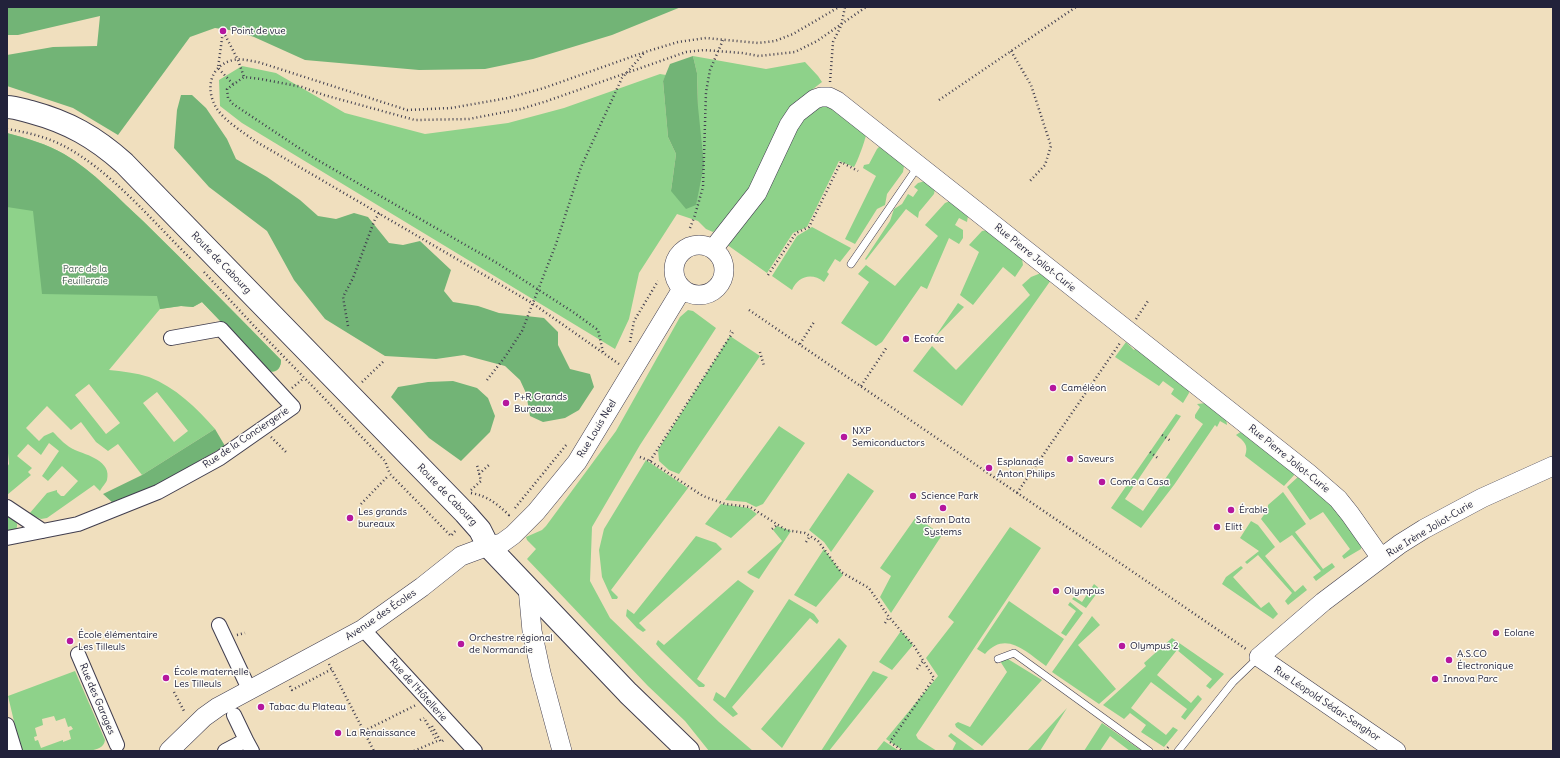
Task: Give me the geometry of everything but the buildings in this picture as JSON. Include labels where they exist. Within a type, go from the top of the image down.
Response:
[{"type":"main road","name":"Route de Cabourg","points":[[7,107],[52,118],[69,124],[101,144],[124,163],[465,512],[480,530],[488,546]]},
{"type":"main road","name":"Route de Cabourg","points":[[7,121],[50,131],[78,145],[100,160],[129,187],[271,330],[473,538],[488,546]]},
{"type":"main road","points":[[488,546],[628,693],[688,751]]},
{"type":"street","name":"Rue Pierre Joliot-Curie","points":[[826,97],[837,101],[1308,473],[1338,499],[1381,558]]},
{"type":"street","points":[[713,249],[757,193],[793,119],[803,107],[815,99],[826,97]]},
{"type":"street","points":[[694,245],[700,245],[713,249],[718,253],[723,266],[721,281],[717,287],[710,292],[697,294],[692,294],[682,288],[678,283],[674,270],[675,262],[682,251],[694,245]]},
{"type":"street","name":"Rue Louis Neel","points":[[488,546],[502,543],[513,536],[536,512],[577,462],[682,288]]},
{"type":"street","name":"Rue de la Conciergerie","points":[[7,538],[78,524],[158,492],[220,458],[293,407],[221,329],[171,338]]},
{"type":"street","name":"Rue Irène Joliot-Curie","points":[[1254,654],[1280,639],[1323,602],[1381,558],[1416,534],[1456,511],[1508,485],[1553,466]]},
{"type":"street","points":[[7,507],[43,531]]},
{"type":"street","name":"Avenue des Écoles","points":[[169,751],[204,717],[218,707],[363,629],[422,587],[461,556],[488,546]]},
{"type":"street","points":[[528,588],[532,631],[541,673],[562,751]]},
{"type":"street","points":[[219,625],[249,689]]},
{"type":"street","name":"Rue de l'Hôtellerie","points":[[363,629],[474,751]]},
{"type":"street","name":"Rue des Garages","points":[[78,654],[117,745]]},
{"type":"street","name":"Rue Léopold Sédar-Senghor","points":[[1254,654],[1395,751]]},
{"type":"street","points":[[225,751],[249,746],[234,715]]},
{"type":"street","points":[[7,725],[15,751]]},
{"type":"lane","points":[[850,264],[919,165]]},
{"type":"lane","points":[[998,659],[1014,653],[1149,751]]},
{"type":"lane","points":[[1178,751],[1254,654]]},
{"type":"path","points":[[218,68],[226,63],[238,60],[258,62],[408,110],[432,110],[485,103],[544,88],[645,52],[678,42],[706,38],[758,42],[774,41],[793,34],[839,7]]},
{"type":"path","points":[[826,97],[832,77],[833,42],[842,22],[845,7]]},
{"type":"path","points":[[603,353],[598,330],[573,312],[537,291],[496,263],[314,158],[233,104],[228,98],[227,89],[244,77],[261,78],[302,86],[324,95],[398,117],[415,120],[440,121],[469,119],[521,109],[547,101],[686,52],[704,50],[759,56],[795,52],[817,41],[842,22],[866,7]]},
{"type":"path","points":[[939,100],[1076,7]]},
{"type":"path","points":[[244,77],[238,60],[223,31],[218,68],[210,86],[216,106],[224,118],[255,141],[532,303],[621,365],[624,360]]},
{"type":"path","points":[[690,228],[703,187],[706,92],[710,70],[723,40]]},
{"type":"path","points":[[1011,51],[1030,85],[1051,146],[1045,165],[1030,181]]},
{"type":"path","points":[[487,380],[505,357],[522,331],[556,244],[581,167],[622,78],[645,52]]},
{"type":"path","points":[[218,68],[233,84]]},
{"type":"path","points":[[7,129],[31,134],[59,144],[86,161],[115,184],[194,262]]},
{"type":"path","points":[[768,275],[796,233],[809,227],[841,162],[858,171]]},
{"type":"path","points":[[348,326],[343,297],[353,278],[375,220],[380,213]]},
{"type":"path","points":[[198,267],[255,328],[385,461],[390,474],[451,536]]},
{"type":"path","points":[[629,347],[634,320],[658,281]]},
{"type":"path","points":[[750,310],[1254,654]]},
{"type":"path","points":[[800,344],[814,322]]},
{"type":"path","points":[[650,462],[733,332],[730,331]]},
{"type":"path","points":[[1017,492],[1128,331]]},
{"type":"path","points":[[861,386],[887,347]]},
{"type":"path","points":[[760,352],[764,366]]},
{"type":"path","points":[[359,385],[385,360]]},
{"type":"path","points":[[1162,435],[1171,441]]},
{"type":"path","points":[[270,436],[286,452]]},
{"type":"path","points":[[468,493],[489,498],[496,502],[509,515],[568,442]]},
{"type":"path","points":[[1150,452],[1159,459]]},
{"type":"path","points":[[640,457],[703,497],[725,504],[750,507],[786,530],[805,533],[818,541],[841,572],[869,588],[889,617],[914,646],[934,678],[890,742],[904,751]]},
{"type":"path","points":[[471,490],[481,481],[477,464]]},
{"type":"path","points":[[479,475],[489,465]]},
{"type":"path","points":[[361,504],[388,476]]},
{"type":"path","points":[[772,529],[777,525]]},
{"type":"path","points":[[806,542],[810,536]]},
{"type":"path","points":[[858,588],[861,584]]},
{"type":"path","points":[[885,623],[889,617]]},
{"type":"path","points":[[917,669],[923,661]]},
{"type":"path","points":[[292,688],[292,690],[332,668],[374,751]]},
{"type":"path","points":[[174,692],[184,711]]},
{"type":"path","points":[[364,731],[418,704],[421,707]]},
{"type":"path","points":[[414,751],[437,741],[425,718],[420,720]]},
{"type":"green space","points":[[7,7],[681,7],[612,35],[533,59],[485,69],[419,70],[305,60],[254,37],[236,31],[215,28],[190,37],[118,135],[73,108],[7,86],[7,55],[53,47],[97,46],[100,16],[18,35],[7,35]]},
{"type":"green space","points":[[693,56],[766,69],[805,62],[822,82],[804,96],[748,192],[728,219],[713,232],[706,229],[698,221],[677,214],[639,273],[629,319],[615,349],[242,123],[220,106],[219,80],[242,66],[276,73],[345,113],[425,134],[508,123],[564,108],[660,74],[666,75],[663,81],[668,137],[676,154],[671,191],[698,107],[697,73]]},
{"type":"green space","points":[[693,56],[697,73],[698,107],[704,165],[696,205],[686,209],[671,191],[676,154],[668,137],[663,81],[670,64]]},
{"type":"green space","points":[[181,95],[192,95],[206,108],[227,139],[236,159],[267,177],[300,200],[318,216],[336,219],[354,213],[368,217],[389,243],[403,245],[420,241],[451,270],[444,291],[453,302],[478,306],[499,313],[544,318],[558,332],[558,345],[570,369],[590,374],[594,387],[579,410],[565,418],[543,422],[530,416],[526,393],[520,380],[505,366],[464,355],[436,359],[385,356],[325,319],[294,280],[267,231],[209,187],[174,148],[177,110]]},
{"type":"green space","points":[[827,104],[866,135],[863,147],[854,167],[839,161],[807,227],[793,233],[767,273],[726,244],[793,130],[810,110]]},
{"type":"green space","name":"Parc de la Feuilleraie","points":[[7,133],[57,150],[75,161],[95,177],[161,238],[281,360],[278,370],[274,372],[268,371],[202,302],[193,307],[181,306],[160,309],[109,370],[139,374],[168,386],[201,413],[215,429],[142,475],[118,444],[108,451],[96,442],[81,422],[71,430],[47,406],[26,428],[39,441],[44,436],[53,432],[69,447],[102,463],[108,473],[107,480],[100,491],[94,485],[47,518],[41,519],[29,514],[47,493],[57,490],[61,496],[64,496],[78,481],[62,466],[48,481],[42,476],[59,451],[49,443],[41,455],[28,444],[17,456],[32,468],[28,472],[31,475],[7,495],[7,467],[9,464],[7,442]],"holes":[[[89,384],[120,423],[106,434],[75,395]],[[157,392],[188,431],[174,442],[143,403]]]},
{"type":"green space","points":[[7,133],[57,150],[75,161],[95,177],[161,238],[281,360],[278,369],[276,371],[268,371],[202,302],[193,307],[181,306],[160,309],[157,296],[42,294],[33,211],[7,207]]},
{"type":"green space","points":[[880,146],[902,161],[904,166],[903,172],[887,194],[885,205],[877,209],[855,244],[845,239],[876,176],[863,168],[864,165],[869,164]]},
{"type":"green space","points":[[925,181],[935,189],[934,194],[919,212],[918,218],[906,209],[866,260],[865,259],[890,221],[894,209],[902,204],[908,194],[913,197],[918,190],[914,187],[918,183]]},
{"type":"green space","points":[[950,201],[968,216],[967,222],[959,218],[955,225],[963,230],[963,238],[959,244],[949,238],[927,289],[921,286],[882,342],[876,346],[841,323],[869,282],[858,274],[866,265],[895,286],[938,236],[925,225],[945,203]]},
{"type":"green space","points":[[812,227],[851,248],[840,262],[835,259],[827,272],[829,274],[824,282],[815,277],[806,277],[798,281],[792,290],[772,276],[797,236]]},
{"type":"green space","points":[[988,230],[1022,259],[1023,265],[1015,277],[1003,267],[973,305],[960,295],[979,252],[969,245],[982,231]]},
{"type":"green space","points":[[1041,273],[1051,280],[962,406],[913,371],[932,346],[956,370],[1030,295],[1022,285],[1031,277]]},
{"type":"green space","points":[[958,303],[964,307],[935,337]]},
{"type":"green space","points":[[688,310],[693,311],[716,328],[640,445],[592,527],[590,581],[610,618],[719,722],[753,751],[709,751],[685,721],[648,686],[527,559],[536,549],[526,537],[542,530],[546,526],[616,431],[680,317]]},
{"type":"green space","points":[[730,336],[760,356],[679,474],[669,470],[659,461],[658,450]]},
{"type":"green space","points":[[1126,342],[1134,350],[1138,346],[1188,387],[1189,393],[1183,403],[1171,394],[1174,389],[1163,381],[1159,386],[1115,357]]},
{"type":"green space","points":[[453,381],[477,388],[488,398],[495,416],[490,432],[461,461],[429,438],[391,397],[398,387],[428,382]]},
{"type":"green space","points":[[1206,403],[1226,418],[1227,425],[1220,421],[1217,427],[1215,425],[1174,485],[1141,528],[1111,508],[1176,414],[1181,416],[1125,499],[1143,511],[1203,424],[1195,418],[1195,415],[1200,407],[1197,404]]},
{"type":"green space","points":[[779,426],[805,443],[763,504],[756,507],[746,502],[725,500]]},
{"type":"green space","points":[[215,429],[225,446],[159,484],[113,503],[103,494],[142,475]]},
{"type":"green space","points":[[1242,431],[1296,473],[1284,486],[1245,456],[1246,446],[1236,435]]},
{"type":"green space","points":[[646,460],[688,488],[611,590],[618,597],[617,599],[612,599],[602,577],[599,550],[604,529]]},
{"type":"green space","points":[[848,473],[874,491],[831,552],[824,542],[809,530]]},
{"type":"green space","points":[[1299,476],[1327,497],[1361,542],[1361,549],[1344,559],[1342,556],[1350,549],[1323,512],[1310,520],[1287,487]]},
{"type":"green space","points":[[1283,492],[1306,524],[1295,532],[1323,569],[1332,563],[1335,567],[1316,581],[1313,577],[1321,571],[1292,535],[1280,543],[1261,519],[1268,509],[1268,505]]},
{"type":"green space","points":[[721,504],[749,508],[757,514],[731,538],[705,524]]},
{"type":"green space","points":[[7,514],[15,520],[17,527],[16,530],[7,533]]},
{"type":"green space","points":[[916,517],[942,535],[891,613],[880,597],[891,576],[880,568]]},
{"type":"green space","points":[[1251,521],[1258,525],[1275,547],[1265,556],[1295,592],[1303,585],[1307,590],[1288,605],[1285,601],[1292,593],[1258,555],[1247,564],[1245,562],[1259,551],[1240,538]]},
{"type":"green space","points":[[777,526],[791,531],[759,579],[747,572],[782,541],[773,530]]},
{"type":"green space","points":[[1010,527],[1041,548],[916,735],[918,739],[937,751],[904,751],[886,739],[938,676],[926,658],[954,622],[948,617]]},
{"type":"green space","points":[[696,536],[716,543],[722,549],[639,623],[646,630],[643,632],[626,616],[627,609],[634,614]]},
{"type":"green space","points":[[824,549],[843,575],[816,607],[794,595]]},
{"type":"green space","points":[[1241,566],[1243,568],[1233,577],[1261,608],[1269,602],[1278,614],[1273,619],[1222,584],[1226,577]]},
{"type":"green space","points":[[738,580],[754,591],[697,679],[705,685],[704,687],[699,687],[656,644],[658,640],[664,645]]},
{"type":"green space","points":[[1094,584],[1100,589],[1086,608],[1072,599],[1074,597],[1082,602]]},
{"type":"green space","points":[[789,599],[814,614],[819,621],[817,624],[810,618],[732,707],[738,714],[733,717],[713,700],[716,692],[725,698]]},
{"type":"green space","points":[[1009,601],[1064,639],[1046,666],[1023,650],[1008,644],[1001,644],[993,647],[985,654],[977,649]]},
{"type":"green space","points":[[1070,602],[1083,613],[1066,636],[1061,633],[1076,611],[1068,605]]},
{"type":"green space","points":[[1092,616],[1100,625],[1078,645],[1116,689],[1099,704],[1052,672]]},
{"type":"green space","points":[[901,631],[913,645],[892,670],[879,662]]},
{"type":"green space","points":[[839,638],[847,646],[782,748],[761,729]]},
{"type":"green space","points":[[1172,638],[1224,674],[1210,689],[1206,686],[1212,679],[1177,650],[1157,675],[1191,703],[1198,695],[1202,699],[1185,720],[1181,717],[1187,709],[1151,682],[1131,708],[1166,735],[1173,727],[1178,730],[1164,747],[1141,732],[1146,725],[1130,713],[1124,719],[1103,705],[1146,666],[1144,663]]},
{"type":"green space","points":[[1003,656],[1042,680],[982,746],[956,727],[955,724],[958,722],[970,727],[1007,672],[1000,661]]},
{"type":"green space","points":[[75,671],[105,740],[103,745],[100,748],[90,751],[21,751],[8,696]],"holes":[[[54,716],[56,721],[65,718],[68,727],[71,726],[73,729],[69,731],[71,739],[63,742],[63,740],[41,748],[38,740],[35,741],[34,737],[37,736],[35,728],[43,725],[42,719]]]},
{"type":"green space","points":[[873,671],[888,677],[829,751],[821,751]]},
{"type":"green space","points":[[1067,708],[1040,751],[1027,751]]},
{"type":"green space","points":[[1102,723],[1142,751],[1130,751],[1110,736],[1100,751],[1084,751]]},
{"type":"green space","points":[[951,733],[976,751],[952,751],[956,743],[948,736]]},
{"type":"green space","points":[[884,741],[899,751],[876,751]]},
{"type":"place","name":"Point de vue","points":[[223,31]]},
{"type":"place","name":"Ecofac","points":[[906,339]]},
{"type":"place","name":"Caméléon","points":[[1053,388]]},
{"type":"place","name":"P+R Grands Bureaux","points":[[506,403]]},
{"type":"place","name":"NXP Semiconductors","points":[[844,437]]},
{"type":"place","name":"Saveurs","points":[[1070,459]]},
{"type":"place","name":"Esplanade Anton Philips","points":[[989,468]]},
{"type":"place","name":"Come a Casa","points":[[1102,482]]},
{"type":"place","name":"Science Park","points":[[913,496]]},
{"type":"place","name":"Safran Data Systems","points":[[943,508]]},
{"type":"place","name":"Érable","points":[[1231,510]]},
{"type":"place","name":"Les grands bureaux","points":[[350,518]]},
{"type":"place","name":"Elitt","points":[[1217,527]]},
{"type":"place","name":"Olympus","points":[[1056,591]]},
{"type":"place","name":"Eolane","points":[[1496,633]]},
{"type":"place","name":"École élémentaire Les Tilleuls","points":[[70,641]]},
{"type":"place","name":"Orchestre régional de Normandie","points":[[461,644]]},
{"type":"place","name":"Olympus 2","points":[[1122,646]]},
{"type":"place","name":"A.S.CO Électronique","points":[[1449,660]]},
{"type":"place","name":"École maternelle Les Tilleuls","points":[[166,678]]},
{"type":"place","name":"Innova Parc","points":[[1435,679]]},
{"type":"place","name":"Tabac du Plateau","points":[[261,707]]},
{"type":"place","name":"La Renaissance","points":[[338,733]]}]
